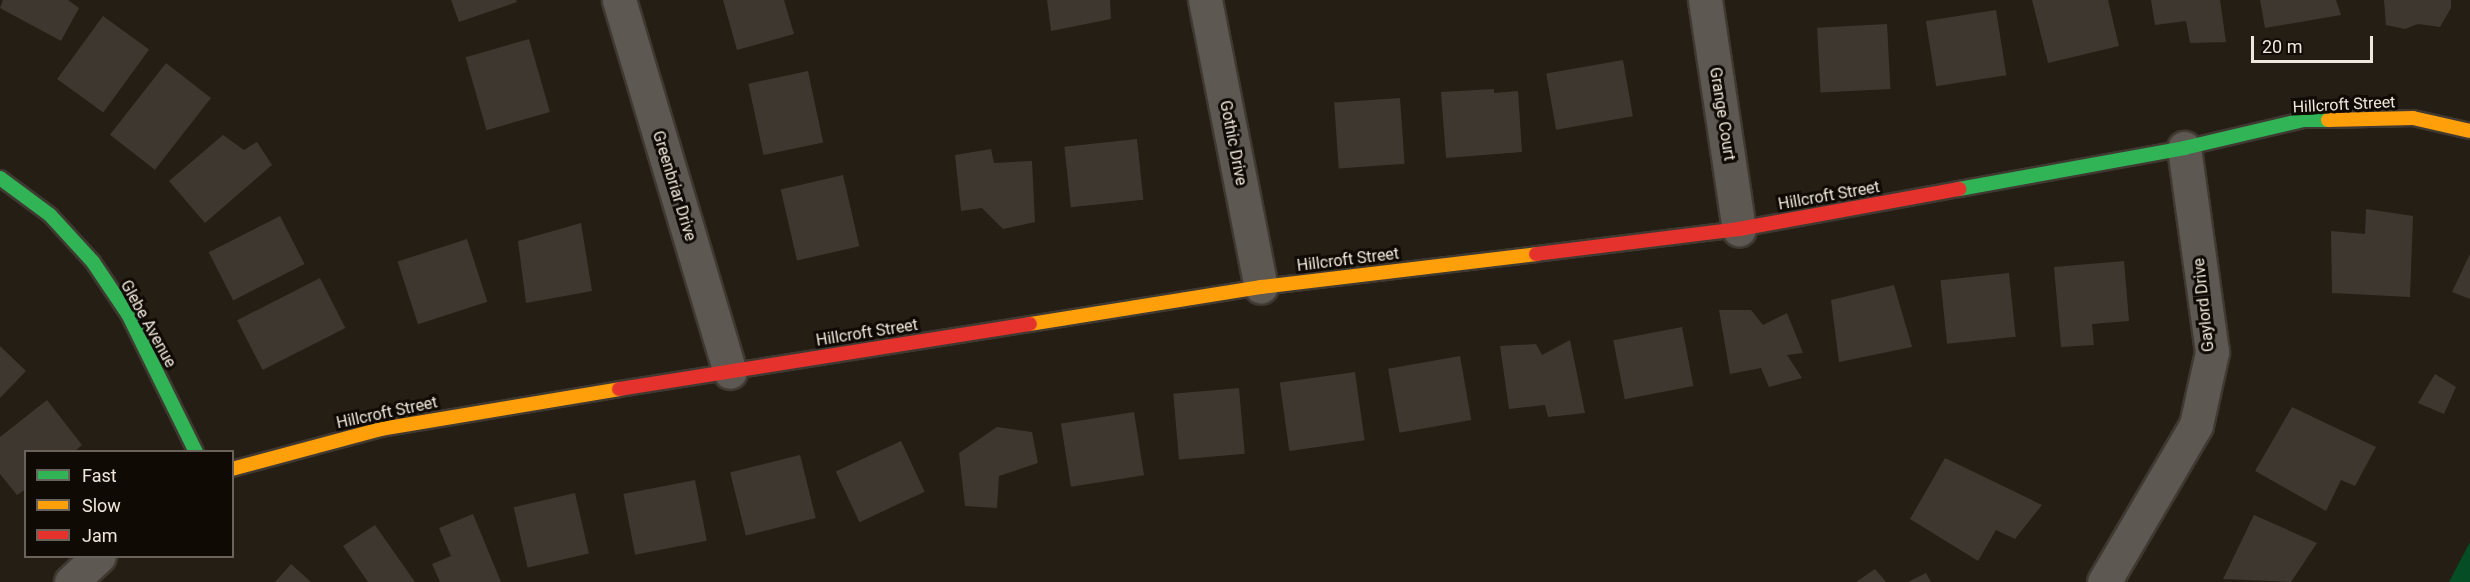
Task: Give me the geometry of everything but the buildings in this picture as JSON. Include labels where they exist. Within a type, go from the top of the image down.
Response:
[{"type":"street","name":"Greenbriar Drive","points":[[619,0],[730,372]]},
{"type":"street","name":"Gothic Drive","points":[[1204,0],[1262,287]]},
{"type":"street","name":"Grange Court","points":[[1705,0],[1739,229]]},
{"type":"street","name":"Hillcroft Street","points":[[234,468],[381,429],[1262,287],[1739,229],[2184,148],[2303,120],[2413,118],[2470,131]]},
{"type":"street","name":"Gaylord Drive","points":[[2104,582],[2196,425],[2212,352],[2184,148]]},
{"type":"street","name":"Glebe Avenue","points":[[0,178],[50,215],[93,262],[128,314],[195,450]]},
{"type":"street","points":[[71,582],[97,558]]},
{"type":"green space","points":[[2470,542],[2470,582],[2449,582]]},
{"type":"traffic: fast","points":[[1959,189],[2184,148],[2303,120],[2328,120]]},
{"type":"traffic: fast","points":[[0,178],[50,215],[93,262],[128,314],[195,450]]},
{"type":"traffic: slow","points":[[2328,120],[2413,118],[2470,131]]},
{"type":"traffic: slow","points":[[1030,324],[1261,287],[1536,254]]},
{"type":"traffic: slow","points":[[234,468],[381,429],[619,389]]},
{"type":"traffic: jam","points":[[1536,254],[1739,229],[1959,189]]},
{"type":"traffic: jam","points":[[619,389],[1030,324]]}]
